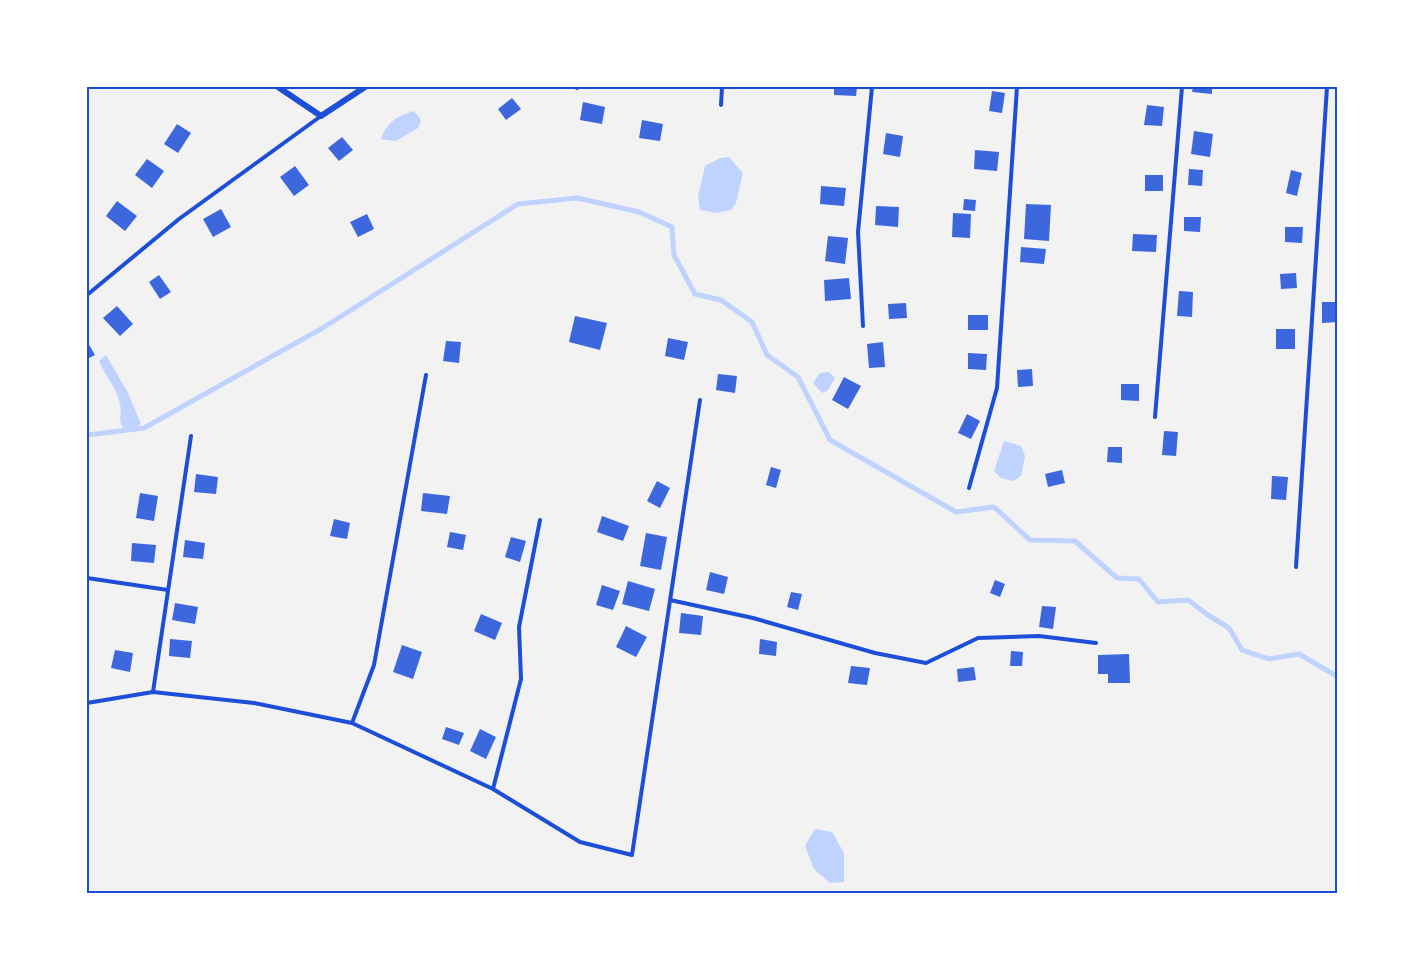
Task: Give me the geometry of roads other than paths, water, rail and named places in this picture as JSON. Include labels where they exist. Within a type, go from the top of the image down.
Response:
[{"type":"street","points":[[278,87],[321,116],[365,87]]},
{"type":"lane","points":[[721,105],[722,87]]},
{"type":"lane","points":[[863,326],[858,232],[872,87]]},
{"type":"lane","points":[[969,488],[997,388],[1017,87]]},
{"type":"lane","points":[[1155,417],[1182,87]]},
{"type":"lane","points":[[1296,567],[1327,87]]},
{"type":"lane","points":[[87,295],[179,219],[321,116]]},
{"type":"lane","points":[[352,723],[374,665],[426,375]]},
{"type":"lane","points":[[87,703],[153,692],[254,703],[352,723],[493,789],[580,842],[632,855],[700,400]]},
{"type":"lane","points":[[153,692],[191,436]]},
{"type":"lane","points":[[493,789],[521,679],[519,627],[540,520]]},
{"type":"lane","points":[[87,578],[168,590]]},
{"type":"lane","points":[[670,600],[753,618],[875,653],[926,663],[978,638],[1039,636],[1096,643]]},
{"type":"water","points":[[414,111],[421,120],[418,128],[396,141],[381,139],[386,128],[393,121]]},
{"type":"water","points":[[729,157],[743,173],[736,203],[731,210],[717,213],[700,210],[698,196],[705,166],[720,158]]},
{"type":"water","points":[[106,355],[128,393],[141,424],[134,429],[125,431],[121,423],[118,398],[99,361]]},
{"type":"water","points":[[829,372],[835,378],[828,390],[822,393],[813,383],[820,373]]},
{"type":"water","points":[[1004,441],[1021,446],[1025,456],[1021,476],[1013,481],[1001,478],[994,471]]},
{"type":"water","points":[[815,829],[832,832],[844,853],[844,882],[830,883],[814,869],[805,846]]},
{"type":"waterway","points":[[87,435],[144,428],[321,329],[518,204],[577,198],[639,212],[672,227],[674,255],[695,294],[721,300],[752,322],[767,355],[798,377],[830,440],[956,512],[994,507],[1030,540],[1075,541],[1117,578],[1139,579],[1158,602],[1188,600],[1229,628],[1242,650],[1269,659],[1299,654],[1338,677]]}]
